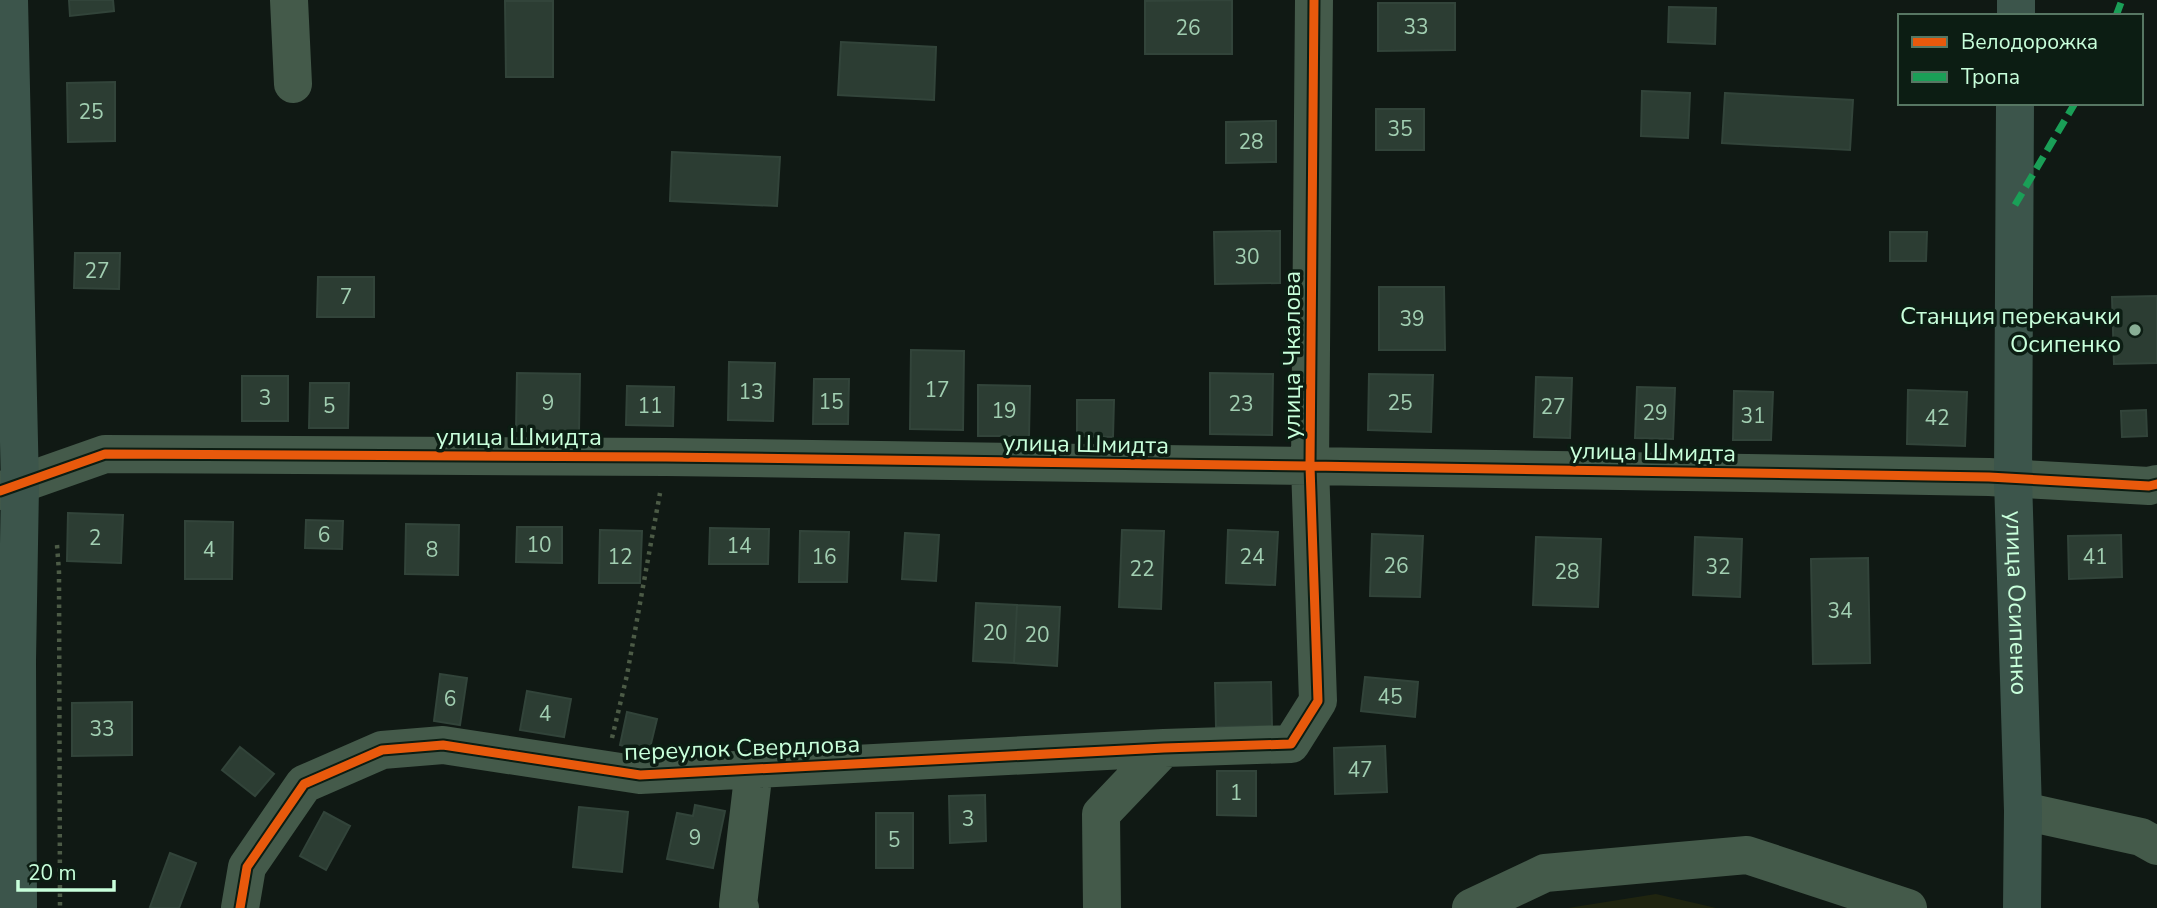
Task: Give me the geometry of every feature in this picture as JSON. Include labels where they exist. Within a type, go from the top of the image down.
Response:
[{"type":"main road","points":[[9,0],[9,674],[18,908]]},
{"type":"main road","name":"улица Осипенко","points":[[2015,105],[2013,479],[2023,811],[2022,908]]},
{"type":"street","points":[[289,0],[293,84]]},
{"type":"street","name":"улица Чкалова","points":[[1291,744],[1318,701],[1310,466],[1314,0]]},
{"type":"street","name":"улица Шмидта","points":[[10,489],[105,454],[652,457],[1310,466],[1989,477],[2149,486],[2157,484]]},
{"type":"street","name":"переулок Свердлова","points":[[240,908],[247,867],[304,784],[382,750],[443,745],[640,775],[1291,744]]},
{"type":"street","points":[[1102,908],[1101,814],[1164,748]]},
{"type":"street","points":[[740,908],[738,905],[754,769]]},
{"type":"street","points":[[2023,811],[2141,837],[2157,846]]},
{"type":"street","points":[[1471,908],[1545,873],[1747,855],[1908,908]]},
{"type":"path","points":[[604,769],[627,675],[656,518]]},
{"type":"path","points":[[59,572],[60,908]]},
{"type":"green space","points":[[1656,894],[1716,908],[1568,908]]},
{"type":"building","points":[[69,0],[113,0],[114,11],[70,16]]},
{"type":"building","points":[[1232,0],[1232,54],[1145,54],[1145,1]]},
{"type":"building","points":[[505,1],[553,1],[553,77],[506,77]]},
{"type":"building","points":[[1378,3],[1455,3],[1455,50],[1378,51]]},
{"type":"building","points":[[1669,7],[1716,8],[1715,44],[1668,42]]},
{"type":"building","points":[[841,42],[936,47],[934,100],[838,95]]},
{"type":"building","points":[[115,82],[115,141],[68,142],[67,83]]},
{"type":"building","points":[[1642,91],[1690,93],[1688,138],[1641,136]]},
{"type":"building","points":[[1725,93],[1853,100],[1850,150],[1722,143]]},
{"type":"building","points":[[1376,109],[1424,109],[1424,150],[1376,150]]},
{"type":"building","points":[[1276,121],[1276,162],[1226,163],[1226,122]]},
{"type":"building","points":[[672,152],[780,157],[777,206],[670,201]]},
{"type":"building","points":[[1280,231],[1280,283],[1215,284],[1214,232]]},
{"type":"building","points":[[1890,232],[1927,232],[1926,261],[1890,261]]},
{"type":"building","points":[[75,253],[120,253],[119,289],[74,288]]},
{"type":"building","points":[[318,277],[374,277],[374,317],[317,317]]},
{"type":"building","points":[[1379,287],[1444,287],[1445,350],[1379,350]]},
{"type":"building","name":"Станция перекачки Осипенко","points":[[2157,296],[2157,363],[2114,364],[2112,297]]},
{"type":"building","points":[[911,350],[964,351],[963,430],[910,429]]},
{"type":"building","points":[[729,362],[775,363],[773,421],[728,420]]},
{"type":"building","points":[[517,373],[580,374],[579,432],[516,431]]},
{"type":"building","points":[[1210,373],[1273,374],[1272,435],[1210,434]]},
{"type":"building","points":[[1369,374],[1433,375],[1431,432],[1368,430]]},
{"type":"building","points":[[242,376],[288,376],[288,421],[242,421]]},
{"type":"building","points":[[1536,377],[1572,378],[1570,438],[1534,437]]},
{"type":"building","points":[[814,379],[849,379],[848,424],[813,424]]},
{"type":"building","points":[[310,383],[349,383],[348,428],[309,428]]},
{"type":"building","points":[[978,385],[1030,386],[1029,436],[978,436]]},
{"type":"building","points":[[627,386],[674,387],[673,426],[626,425]]},
{"type":"building","points":[[1637,387],[1675,388],[1673,439],[1635,438]]},
{"type":"building","points":[[1908,390],[1967,392],[1965,446],[1907,444]]},
{"type":"building","points":[[1734,391],[1773,392],[1771,440],[1733,440]]},
{"type":"building","points":[[1077,400],[1114,400],[1113,437],[1077,436]]},
{"type":"building","points":[[2146,410],[2147,436],[2122,437],[2121,411]]},
{"type":"building","points":[[68,513],[123,515],[121,563],[67,561]]},
{"type":"building","points":[[306,520],[343,521],[342,549],[305,548]]},
{"type":"building","points":[[185,521],[233,522],[232,579],[185,579]]},
{"type":"building","points":[[406,524],[459,525],[458,575],[405,574]]},
{"type":"building","points":[[517,527],[562,527],[562,563],[516,562]]},
{"type":"building","points":[[710,528],[769,529],[768,564],[709,564]]},
{"type":"building","points":[[600,530],[642,531],[640,583],[599,583]]},
{"type":"building","points":[[1122,530],[1164,531],[1161,609],[1119,607]]},
{"type":"building","points":[[1228,530],[1278,532],[1275,585],[1226,583]]},
{"type":"building","points":[[800,531],[849,532],[847,582],[799,582]]},
{"type":"building","points":[[905,533],[939,535],[936,581],[902,579]]},
{"type":"building","points":[[1372,534],[1423,536],[1420,597],[1370,596]]},
{"type":"building","points":[[2121,535],[2122,577],[2069,579],[2068,536]]},
{"type":"building","points":[[1536,537],[1601,539],[1598,607],[1533,605]]},
{"type":"building","points":[[1695,537],[1742,539],[1740,597],[1693,595]]},
{"type":"building","points":[[1868,558],[1870,663],[1813,664],[1811,559]]},
{"type":"building","points":[[976,603],[1017,605],[1014,663],[973,661]]},
{"type":"building","points":[[1017,605],[1060,607],[1057,666],[1014,663]]},
{"type":"building","points":[[440,674],[467,678],[460,725],[434,721]]},
{"type":"building","points":[[1365,677],[1418,682],[1415,717],[1361,711]]},
{"type":"building","points":[[1271,682],[1272,726],[1216,727],[1215,683]]},
{"type":"building","points":[[527,691],[571,699],[564,737],[520,730]]},
{"type":"building","points":[[132,702],[132,755],[72,756],[72,703]]},
{"type":"building","points":[[627,712],[657,719],[649,752],[620,745]]},
{"type":"building","points":[[1385,746],[1387,792],[1335,794],[1334,748]]},
{"type":"building","points":[[240,747],[274,774],[255,796],[222,770]]},
{"type":"building","points":[[1217,771],[1256,771],[1256,816],[1217,815]]},
{"type":"building","points":[[985,795],[986,841],[950,843],[949,796]]},
{"type":"building","points":[[695,805],[725,811],[713,868],[667,859],[677,813],[693,816]]},
{"type":"building","points":[[579,807],[628,812],[622,872],[573,867]]},
{"type":"building","points":[[324,812],[350,826],[326,870],[300,856]]},
{"type":"building","points":[[876,813],[913,813],[913,868],[876,868]]},
{"type":"building","points":[[170,853],[196,863],[179,908],[150,907]]},
{"type":"marked path","points":[[2117,14],[2122,0]]},
{"type":"marked path","points":[[2015,205],[2074,105]]},
{"type":"cycle path","points":[[240,908],[247,867],[304,784],[382,750],[443,745],[640,775],[1291,744],[1318,701],[1310,466],[1314,0]]},
{"type":"cycle path","points":[[0,491],[105,454],[666,457],[1310,466],[1989,477],[2149,486],[2157,484]]},
{"type":"place","name":"Станция перекачки Осипенко","points":[[2135,330]]}]
